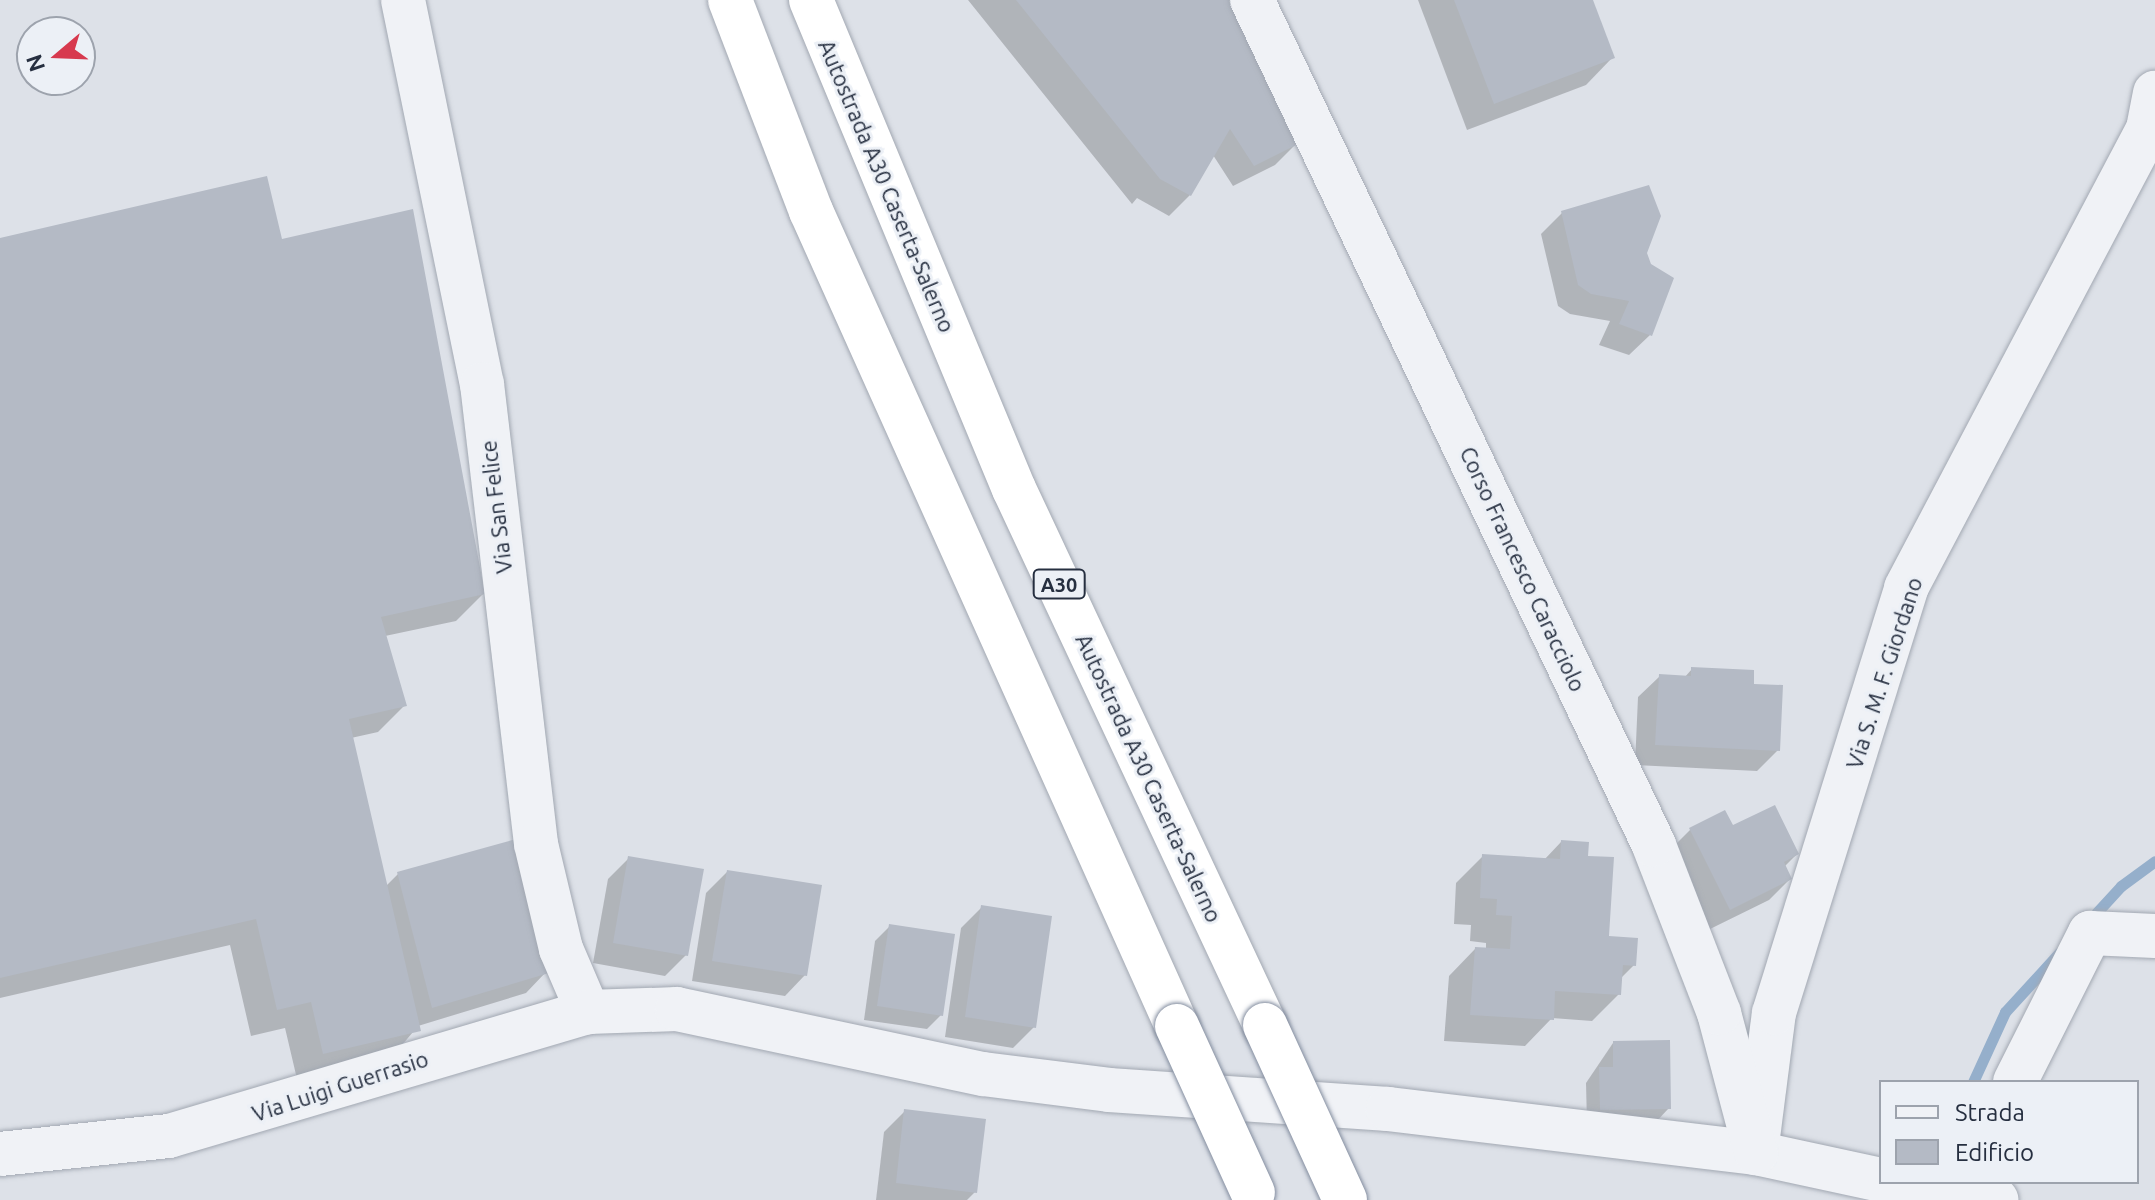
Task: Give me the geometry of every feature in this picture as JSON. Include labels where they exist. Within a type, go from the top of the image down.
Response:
[{"type":"highway","points":[[730,0],[811,211],[1254,1197]]},
{"type":"highway","name":"Autostrada A30 Caserta-Salerno","points":[[811,0],[865,138],[1014,489],[1345,1200]]},
{"type":"street","name":"Via San Felice","points":[[403,0],[482,384],[536,844],[561,949],[588,1012]]},
{"type":"street","name":"Corso Francesco Caracciolo","points":[[1252,0],[1654,845],[1719,1013],[1756,1153]]},
{"type":"street","name":"Via S. M. F. Giordano","points":[[1756,1153],[1774,1013],[1906,588],[2148,129],[2155,93]]},
{"type":"street","points":[[2016,1080],[2090,933],[2155,936]]},
{"type":"street","name":"Via Luigi Guerrasio","points":[[0,1154],[169,1136],[588,1012],[677,1009],[983,1074],[1109,1090],[1388,1109],[1756,1153],[1879,1180]]},
{"type":"street","points":[[1907,1184],[1973,1192]]},
{"type":"building","points":[[1016,0],[1230,0],[1298,144],[1254,166],[1230,129],[1191,196],[1160,179]]},
{"type":"building","points":[[1454,0],[1593,0],[1615,58],[1494,104]]},
{"type":"building","points":[[267,176],[282,239],[413,209],[485,594],[381,617],[407,706],[349,719],[421,1031],[323,1054],[311,1002],[277,1010],[256,919],[0,978],[0,238]]},
{"type":"building","points":[[1649,185],[1661,216],[1647,253],[1651,264],[1674,278],[1652,336],[1619,324],[1629,301],[1591,294],[1578,285],[1561,211]]},
{"type":"building","points":[[1691,667],[1754,670],[1754,684],[1783,685],[1780,751],[1655,745],[1659,674],[1691,676]]},
{"type":"building","points":[[1775,805],[1799,854],[1784,862],[1792,879],[1730,910],[1689,828],[1725,810],[1733,825]]},
{"type":"building","points":[[516,839],[549,973],[432,1008],[397,872]]},
{"type":"building","points":[[1561,840],[1589,842],[1588,856],[1614,857],[1609,936],[1638,938],[1636,966],[1623,965],[1621,995],[1555,991],[1554,1020],[1470,1015],[1475,947],[1510,949],[1512,916],[1496,915],[1497,899],[1480,898],[1482,854],[1560,859]]},
{"type":"building","points":[[628,856],[704,869],[688,956],[613,943]]},
{"type":"building","points":[[727,870],[822,885],[807,976],[712,961]]},
{"type":"building","points":[[981,905],[1052,916],[1036,1028],[965,1017]]},
{"type":"building","points":[[889,924],[955,934],[943,1016],[877,1006]]},
{"type":"building","points":[[1670,1040],[1671,1109],[1600,1110],[1599,1067],[1613,1067],[1613,1041]]},
{"type":"building","points":[[904,1109],[986,1119],[977,1193],[896,1183]]},
{"type":"waterway","points":[[2088,922],[2121,886],[2155,861]]},
{"type":"waterway","points":[[1974,1080],[2005,1012],[2060,952]]}]
